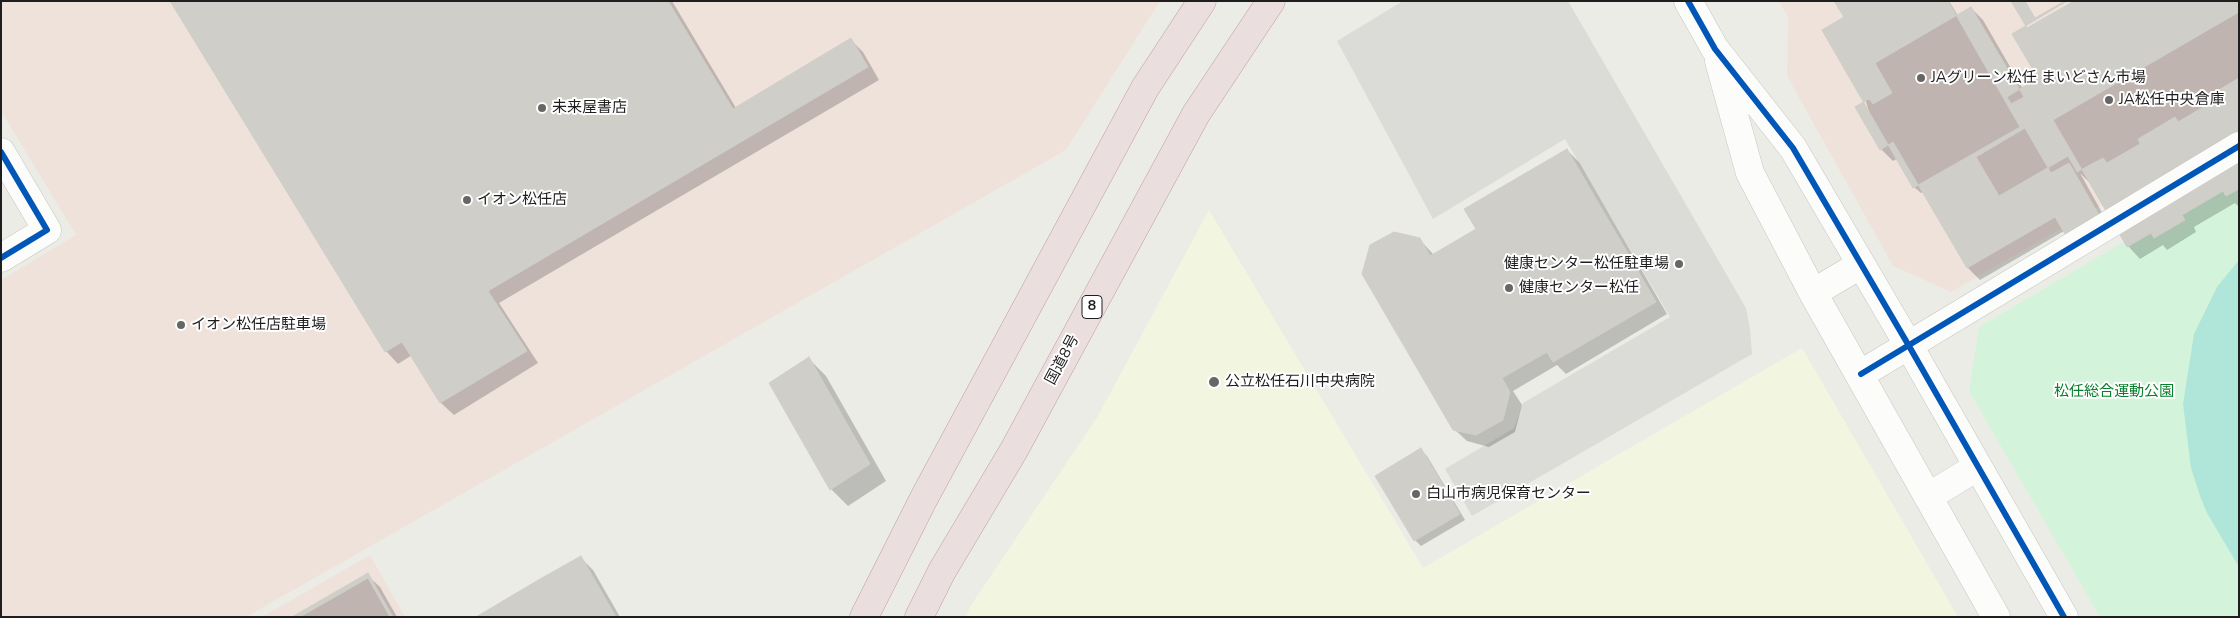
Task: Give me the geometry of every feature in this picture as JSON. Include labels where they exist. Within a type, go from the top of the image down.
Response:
[{"type":"highway","points":[[864,617],[924,498],[1145,88],[1202,1]]},
{"type":"highway","name":"国道8号","points":[[919,617],[942,571],[1014,450],[1196,114],[1271,1]]},
{"type":"street","points":[[1688,1],[1715,49],[1793,148],[1860,265],[1910,346],[1977,467],[2064,617]]},
{"type":"street","points":[[1715,49],[1750,173],[1813,293],[1861,374],[1996,617]]},
{"type":"street","points":[[1861,374],[2239,146]]},
{"type":"street","points":[[1,152],[47,230],[1,258]]},
{"type":"street","points":[[1813,293],[1860,265]]},
{"type":"street","points":[[1928,497],[1977,467]]},
{"type":"shaded area","name":"イオン松任店","points":[[1,1],[1160,1],[1066,150],[246,617],[1,617],[1,280],[76,235],[1,111]]},
{"type":"shaded area","name":"健康センター松任駐車場","points":[[1403,1],[1568,1],[1746,308],[1750,329],[1752,354],[1472,516],[1445,469],[1514,428],[1523,403],[1670,317],[1565,139],[1433,219],[1337,41]]},
{"type":"shaded area","points":[[1779,1],[2239,1],[2239,126],[1951,292],[1893,266],[1787,76],[1788,17]]},
{"type":"shaded area","name":"公立松任石川中央病院","points":[[1209,210],[1423,568],[1802,348],[1958,617],[966,617],[970,607],[1098,416]]},
{"type":"shaded area","points":[[2239,260],[2239,567],[2207,513],[2200,496],[2191,468],[2183,404],[2194,334],[2217,287]]},
{"type":"shaded area","points":[[370,555],[405,617],[262,617]]},
{"type":"green space","name":"松任総合運動公園","points":[[2239,174],[2239,617],[2100,617],[1969,391],[1979,327]]},
{"type":"building","name":"イオン松任店","points":[[170,1],[668,1],[733,109],[851,38],[868,67],[488,291],[527,351],[440,403],[402,342],[385,352]]},
{"type":"building","name":"JAグリーン松任 まいどさん市場","points":[[1834,1],[1948,1],[2020,127],[1913,188],[1822,30],[1844,17]]},
{"type":"building","points":[[2011,1],[2074,1],[2027,28]]},
{"type":"building","points":[[2025,1],[2065,1],[2035,18]]},
{"type":"building","name":"JA松任中央倉庫","points":[[2067,1],[2239,1],[2239,78],[2207,97],[2210,103],[2178,122],[2175,117],[2138,139],[2140,144],[2107,163],[2103,158],[2077,172],[2068,156],[1999,196],[1976,157],[2025,128],[2007,97],[2038,78],[2012,34]]},
{"type":"building","points":[[1971,7],[2024,97],[2011,104],[2051,173],[2069,163],[2099,215],[2065,234],[2055,217],[1967,268],[1893,142],[1880,150],[1855,107],[1869,99],[1873,104],[1892,93],[1875,63]]},
{"type":"building","points":[[2239,12],[2239,189],[2226,196],[2223,191],[2182,215],[2185,220],[2154,238],[2151,233],[2127,247],[2053,120]]},
{"type":"building","name":"健康センター松任","points":[[1567,149],[1656,302],[1553,362],[1547,352],[1502,378],[1510,392],[1503,420],[1476,435],[1453,430],[1362,274],[1370,245],[1394,232],[1420,238],[1430,256],[1476,229],[1464,209]]},
{"type":"building","points":[[809,357],[870,464],[830,490],[769,383]]},
{"type":"building","name":"白山市病児保育センター","points":[[1421,448],[1460,514],[1414,541],[1375,476]]},
{"type":"building","points":[[581,556],[616,617],[476,617],[540,579]]},
{"type":"building","points":[[368,573],[393,617],[292,617]]},
{"type":"building","points":[[368,578],[390,617],[300,617]]},
{"type":"cycle path","points":[[1688,1],[1715,49],[1793,148],[2064,617]]},
{"type":"cycle path","points":[[1861,374],[2239,146]]},
{"type":"cycle path","points":[[1,152],[47,230],[1,258]]},
{"type":"place","name":"JAグリーン松任 まいどさん市場","points":[[1921,78]]},
{"type":"place","name":"JA松任中央倉庫","points":[[2109,100]]},
{"type":"place","name":"未来屋書店","points":[[542,108]]},
{"type":"place","name":"イオン松任店","points":[[467,200]]},
{"type":"place","name":"健康センター松任駐車場","points":[[1679,264]]},
{"type":"place","name":"健康センター松任","points":[[1509,288]]},
{"type":"place","name":"イオン松任店駐車場","points":[[181,325]]},
{"type":"place","name":"公立松任石川中央病院","points":[[1214,382]]},
{"type":"place","name":"白山市病児保育センター","points":[[1416,494]]}]
